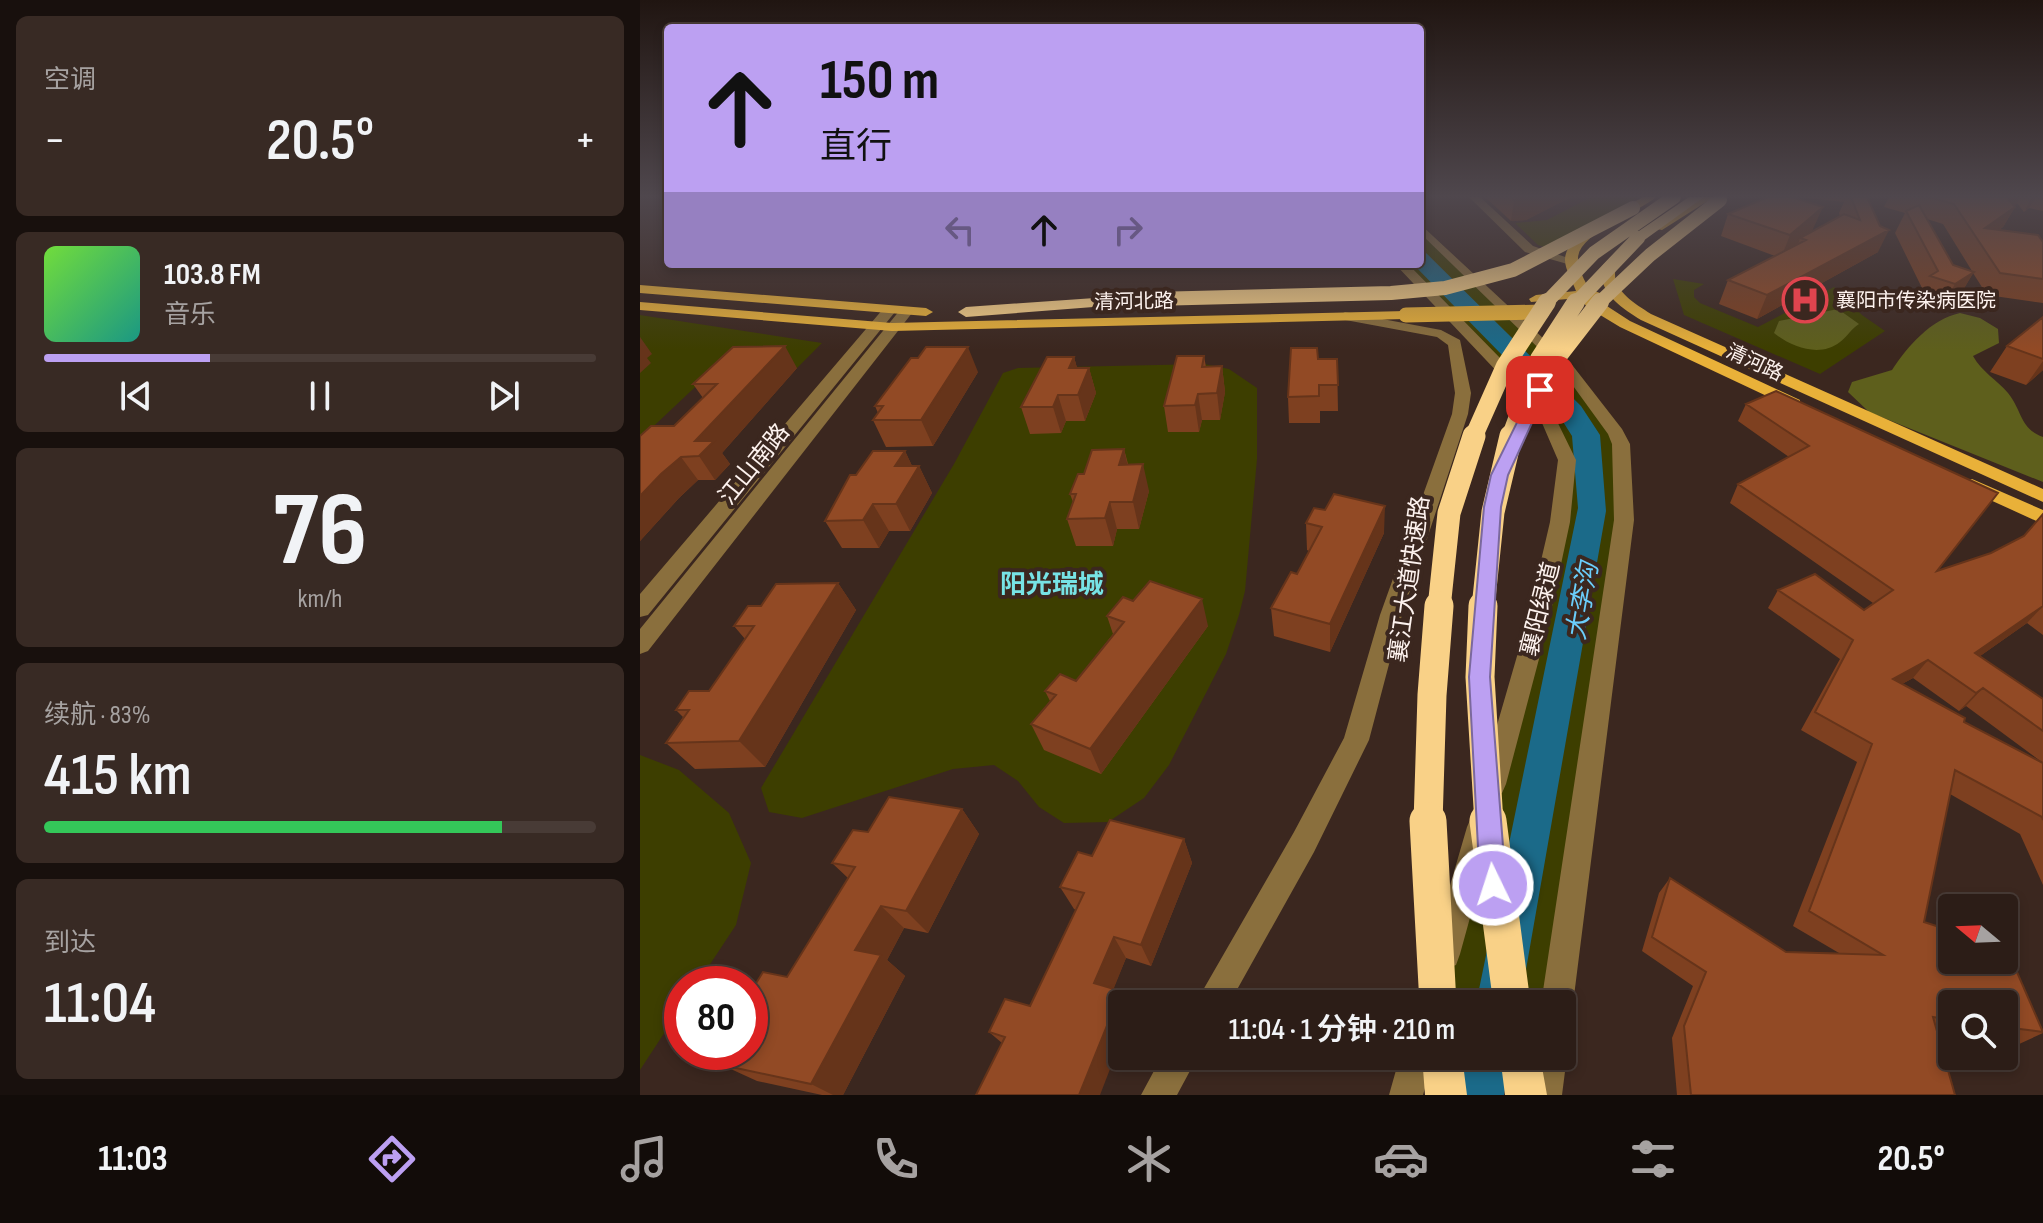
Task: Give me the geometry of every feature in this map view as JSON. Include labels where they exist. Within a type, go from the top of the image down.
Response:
[{"type":"highway","points":[[966,312],[1152,299],[1391,293],[1445,288],[1513,270],[1555,248]]},
{"type":"highway","name":"襄江大道快速路","points":[[1437,990],[1429,908],[1432,668],[1452,504],[1493,389],[1530,324],[1555,292],[1601,248]]},
{"type":"highway","points":[[1510,990],[1493,885],[1479,677],[1492,507],[1499,475],[1540,358],[1565,316],[1594,280],[1627,248]]},
{"type":"highway","points":[[1443,1070],[1446,1095]]},
{"type":"highway","points":[[1522,1070],[1526,1095]]},
{"type":"main road","points":[[1571,261],[1574,248]]},
{"type":"main road","points":[[1612,289],[1607,275],[1609,263],[1628,248]]},
{"type":"main road","name":"清河路","points":[[1571,261],[1584,294],[1598,308],[1625,324],[1809,409]]},
{"type":"main road","name":"清河北路","points":[[640,289],[891,319],[966,312],[1629,306]]},
{"type":"main road","name":"清河路","points":[[1612,289],[1646,317],[2043,496]]},
{"type":"main road","name":"清河北路","points":[[1539,305],[1612,289]]},
{"type":"main road","name":"清河北路","points":[[640,306],[891,319],[1345,316],[1404,309]]},
{"type":"main road","points":[[1960,480],[2043,518]]},
{"type":"street","points":[[1442,248],[1568,369],[1621,444],[1624,520],[1559,990]]},
{"type":"street","points":[[1528,248],[1571,261]]},
{"type":"street","name":"襄阳绿道","points":[[1405,268],[1546,414],[1567,460],[1560,522],[1537,625],[1435,990]]},
{"type":"street","points":[[1219,990],[1304,842],[1356,740],[1391,615],[1460,414],[1463,393],[1455,343],[1441,334],[1345,316]]},
{"type":"street","name":"江山南路","points":[[640,609],[891,319]]},
{"type":"street","name":"江山南路","points":[[640,645],[891,319]]},
{"type":"street","points":[[1158,1095],[1173,1070]]},
{"type":"street","points":[[1406,1095],[1413,1070]]},
{"type":"street","points":[[1545,1095],[1548,1070]]},
{"type":"shaded area","points":[[1424,248],[1440,248],[1568,369],[1616,433],[1624,520],[1562,990],[1435,990],[1537,625],[1567,460],[1546,414],[1405,268],[1424,268]]},
{"type":"shaded area","points":[[1673,279],[1704,284],[1694,290],[1694,297],[1700,303],[1758,327],[1834,287],[1862,315],[1885,331],[1820,374],[1684,315]]},
{"type":"shaded area","points":[[1838,309],[1859,324],[1832,347],[1806,349],[1774,333],[1779,321]]},
{"type":"shaded area","points":[[1960,313],[1980,318],[1998,329],[1999,343],[1973,356],[2013,399],[2030,429],[2043,437],[2043,482],[1869,412],[1848,392],[1852,382],[1892,370],[1912,343],[1939,321]]},
{"type":"shaded area","points":[[640,315],[822,343],[797,368],[709,374],[640,439]]},
{"type":"shaded area","points":[[1204,364],[1229,369],[1257,388],[1257,459],[1245,591],[1226,654],[1169,765],[1144,798],[1108,822],[1064,823],[1039,807],[1018,781],[994,765],[953,769],[802,818],[769,812],[761,788],[954,464],[1003,373],[1018,368]]},
{"type":"shaded area","points":[[640,755],[679,770],[729,813],[751,863],[736,925],[709,966],[664,966],[664,1033],[640,1070]]},
{"type":"water","name":"大李沟","points":[[1424,251],[1581,406],[1600,435],[1606,511],[1522,990],[1479,990],[1578,508],[1572,436],[1555,409],[1417,268],[1424,268]]},
{"type":"water","points":[[1462,1070],[1508,1070],[1504,1095],[1457,1095]]},
{"type":"building","points":[[1790,248],[1855,248],[1767,295],[1728,280]]},
{"type":"building","points":[[1926,248],[1943,248],[1953,265],[1974,272],[1955,284],[1930,276],[1938,271]]},
{"type":"building","points":[[1983,248],[2043,248],[2043,279],[2000,273]]},
{"type":"building","points":[[2043,317],[2043,359],[2007,346]]},
{"type":"building","points":[[785,346],[695,441],[714,441],[699,456],[681,457],[640,496],[640,436],[651,426],[674,426],[717,384],[693,384],[733,347]]},
{"type":"building","points":[[926,347],[968,347],[921,420],[873,420],[883,406],[875,406],[911,358],[918,358]]},
{"type":"building","points":[[1291,348],[1317,348],[1318,359],[1337,359],[1338,385],[1319,385],[1319,396],[1288,397]]},
{"type":"building","points":[[1177,356],[1204,356],[1202,367],[1222,366],[1217,393],[1198,394],[1195,405],[1164,406]]},
{"type":"building","points":[[1047,357],[1074,357],[1069,368],[1089,368],[1078,395],[1058,395],[1053,407],[1021,407]]},
{"type":"building","points":[[1776,391],[1998,493],[1937,571],[1991,553],[2024,536],[2043,514],[2043,606],[1975,653],[2043,699],[2043,731],[1983,688],[1976,693],[1928,660],[1893,679],[1965,718],[1964,722],[2043,763],[2043,820],[1955,770],[1924,922],[1938,926],[1938,974],[2018,974],[2043,1032],[2018,1029],[2018,990],[1938,990],[1938,1018],[1933,1017],[1938,1035],[1938,1070],[1948,1070],[1955,1095],[1691,1095],[1684,1026],[1706,972],[1652,937],[1670,878],[1786,952],[1883,955],[1809,911],[1872,744],[1815,712],[1853,640],[1778,590],[1815,574],[1864,610],[1893,590],[1738,484],[1809,446],[1746,404]]},
{"type":"building","points":[[1124,449],[1119,465],[1143,464],[1133,502],[1110,502],[1105,518],[1067,519],[1076,494],[1070,494],[1078,474],[1084,474],[1092,450]]},
{"type":"building","points":[[873,451],[905,451],[895,466],[919,466],[896,504],[873,504],[863,520],[825,521],[850,475],[856,475]]},
{"type":"building","points":[[1334,494],[1385,506],[1330,624],[1271,608],[1291,572],[1297,574],[1322,527],[1306,523],[1314,508],[1325,510]]},
{"type":"building","points":[[1150,581],[1202,599],[1090,749],[1031,724],[1056,695],[1045,691],[1060,674],[1076,681],[1124,622],[1107,616],[1123,597],[1133,601]]},
{"type":"building","points":[[838,583],[739,741],[666,743],[689,710],[676,710],[689,691],[709,691],[754,626],[734,626],[748,606],[761,606],[776,584]]},
{"type":"building","points":[[889,797],[962,809],[906,911],[881,906],[855,950],[881,955],[811,1084],[745,1070],[768,1070],[768,973],[787,977],[855,867],[832,863],[853,830],[868,832]]},
{"type":"building","points":[[1110,820],[1184,839],[1141,945],[1114,937],[1094,983],[1118,990],[1108,990],[1108,1023],[1079,1095],[976,1095],[1005,1037],[989,1032],[1005,999],[1030,1006],[1084,893],[1060,887],[1078,852],[1092,856]]},
{"type":"place","name":"襄阳市传染病医院","points":[[1805,300]]},
{"type":"district","name":"阳光瑞城","points":[[1052,584]]},
{"type":"route","points":[[1493,885],[1479,677],[1492,507],[1499,475],[1540,390]]}]
